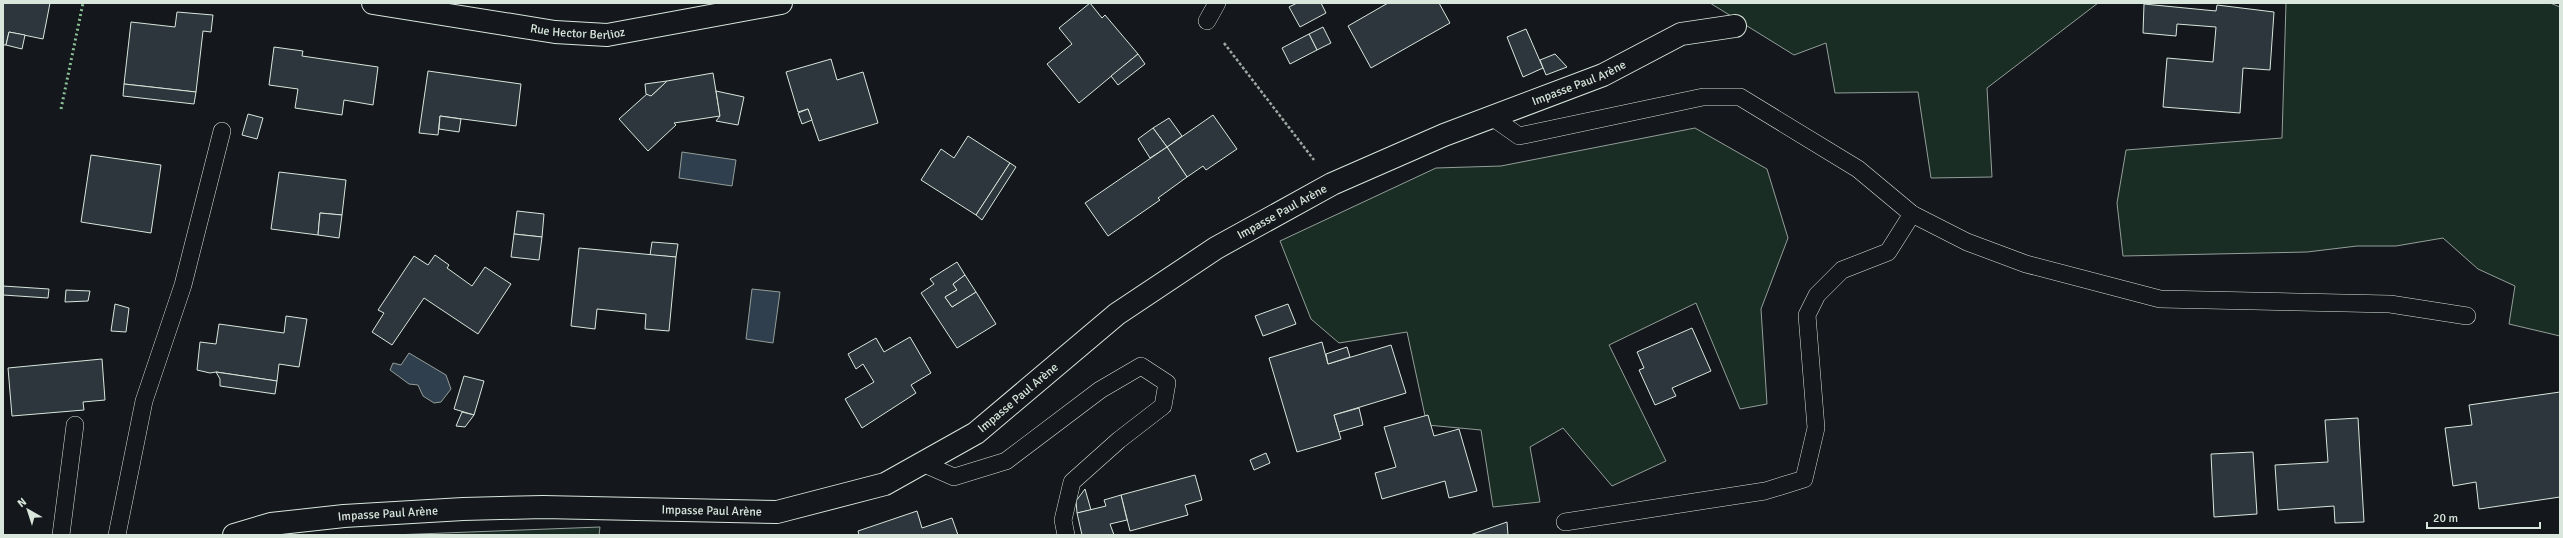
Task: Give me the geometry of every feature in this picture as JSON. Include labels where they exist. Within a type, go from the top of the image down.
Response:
[{"type":"street","name":"Rue Hector Berlioz","points":[[373,3],[555,32],[607,35],[781,3]]},
{"type":"street","name":"Impasse Paul Arène","points":[[234,535],[271,524],[344,516],[463,509],[543,507],[777,512],[885,484],[976,433],[1117,314],[1216,248],[1332,184],[1444,135],[1603,75],[1681,34],[1735,26]]},
{"type":"lane","points":[[1207,21],[1217,3]]},
{"type":"lane","points":[[1492,117],[1519,136],[1703,97],[1740,97],[1858,169],[1912,214],[1967,242],[2026,264],[2160,299],[2390,304],[2467,316]]},
{"type":"lane","points":[[117,535],[144,401],[183,286],[222,131]]},
{"type":"lane","points":[[1565,522],[1765,491],[1804,479],[1816,428],[1807,315],[1817,295],[1842,270],[1888,252],[1912,214]]},
{"type":"lane","points":[[922,463],[954,477],[1006,461],[1100,390],[1141,366],[1167,383],[1163,406],[1119,440],[1072,482],[1063,520],[1066,535]]},
{"type":"lane","points":[[61,535],[75,425]]},
{"type":"path","points":[[1207,21],[1332,184]]},
{"type":"green space","points":[[1710,3],[2098,3],[1987,88],[1992,177],[1931,178],[1918,92],[1835,93],[1826,43],[1794,55]]},
{"type":"green space","points":[[2286,3],[2550,3],[2560,7],[2560,336],[2509,324],[2515,286],[2478,269],[2443,238],[2396,246],[2357,246],[2307,252],[2123,256],[2117,203],[2126,150],[2282,138]]},
{"type":"green space","points":[[1695,128],[1767,169],[1788,238],[1761,309],[1767,404],[1740,409],[1696,303],[1609,345],[1666,461],[1612,486],[1563,428],[1530,447],[1540,502],[1493,507],[1481,430],[1427,425],[1407,332],[1339,343],[1311,319],[1280,241],[1436,168],[1501,166]]},
{"type":"green space","points":[[600,527],[599,535],[392,535]]},
{"type":"water","points":[[682,152],[736,160],[732,186],[679,178]]},
{"type":"water","points":[[752,289],[780,292],[773,343],[746,339]]},
{"type":"water","points":[[409,353],[446,375],[451,389],[441,402],[434,403],[423,396],[418,385],[409,384],[390,370],[393,363],[401,365]]},
{"type":"building","points":[[3,3],[50,3],[43,39],[9,32],[6,45],[3,45]]},
{"type":"building","points":[[1090,3],[1102,18],[1105,15],[1138,54],[1079,103],[1047,64],[1072,44],[1059,28]]},
{"type":"building","points":[[1297,3],[1321,3],[1326,13],[1300,27],[1289,7]]},
{"type":"building","points":[[1388,3],[1439,3],[1450,23],[1371,68],[1348,26]]},
{"type":"building","points":[[2144,4],[2216,11],[2217,5],[2274,12],[2270,70],[2243,68],[2240,113],[2163,107],[2167,58],[2213,62],[2216,27],[2177,24],[2176,36],[2143,33]]},
{"type":"building","points":[[177,12],[213,15],[211,32],[203,31],[196,92],[124,84],[131,22],[175,27]]},
{"type":"building","points":[[1323,27],[1331,43],[1317,50],[1309,34]]},
{"type":"building","points":[[1526,29],[1543,68],[1523,77],[1507,37]]},
{"type":"building","points":[[9,32],[25,35],[22,49],[6,45]]},
{"type":"building","points":[[1309,34],[1317,50],[1290,64],[1282,48]]},
{"type":"building","points":[[274,47],[303,51],[302,56],[378,67],[373,105],[344,100],[342,115],[295,108],[298,89],[269,85]]},
{"type":"building","points":[[1138,54],[1145,64],[1118,85],[1111,76]]},
{"type":"building","points":[[1555,54],[1567,67],[1546,75],[1540,60]]},
{"type":"building","points":[[831,59],[837,80],[863,72],[878,123],[819,141],[808,109],[798,112],[786,72]]},
{"type":"building","points":[[428,71],[521,84],[516,126],[440,116],[438,135],[419,133]]},
{"type":"building","points":[[713,73],[720,116],[674,123],[676,125],[648,151],[619,119],[648,93],[651,96],[667,81]]},
{"type":"building","points":[[667,81],[651,96],[646,94],[645,84]]},
{"type":"building","points":[[124,84],[196,92],[194,104],[123,96]]},
{"type":"building","points":[[716,91],[744,97],[738,125],[716,121],[720,116]]},
{"type":"building","points":[[808,109],[812,120],[802,124],[798,113]]},
{"type":"building","points":[[248,114],[263,118],[257,139],[242,135]]},
{"type":"building","points":[[1213,115],[1237,149],[1206,170],[1203,166],[1187,177],[1167,147]]},
{"type":"building","points":[[440,116],[461,119],[459,132],[439,129]]},
{"type":"building","points":[[1169,118],[1182,136],[1167,147],[1153,128]]},
{"type":"building","points":[[1153,128],[1167,147],[1150,158],[1138,139]]},
{"type":"building","points":[[968,136],[1010,163],[976,215],[921,180],[941,149],[954,158]]},
{"type":"building","points":[[1167,147],[1187,177],[1158,198],[1160,200],[1108,236],[1085,203]]},
{"type":"building","points":[[91,155],[161,165],[151,233],[81,222]]},
{"type":"building","points":[[1010,163],[1016,167],[982,220],[976,215]]},
{"type":"building","points":[[279,172],[346,180],[342,215],[320,213],[318,235],[271,229]]},
{"type":"building","points":[[517,211],[544,214],[542,237],[514,234]]},
{"type":"building","points":[[320,213],[342,215],[339,238],[318,235]]},
{"type":"building","points":[[514,234],[542,237],[539,260],[511,257]]},
{"type":"building","points":[[652,242],[678,244],[676,257],[650,255]]},
{"type":"building","points":[[579,248],[676,257],[669,331],[645,329],[646,314],[597,309],[595,329],[571,326]]},
{"type":"building","points":[[435,255],[449,265],[447,268],[472,286],[485,267],[511,284],[478,334],[424,298],[392,345],[372,332],[384,313],[378,310],[414,256],[428,265]]},
{"type":"building","points":[[957,262],[965,275],[953,284],[957,290],[945,297],[952,307],[976,292],[996,324],[957,348],[921,293],[934,284],[930,279]]},
{"type":"building","points":[[965,275],[976,292],[952,307],[945,297],[957,290],[953,284]]},
{"type":"building","points":[[3,286],[49,289],[48,298],[3,295]]},
{"type":"building","points":[[66,290],[90,291],[88,301],[65,302]]},
{"type":"building","points":[[115,304],[129,308],[126,332],[111,331]]},
{"type":"building","points":[[1288,304],[1296,324],[1263,336],[1255,316]]},
{"type":"building","points":[[286,316],[307,319],[299,367],[279,364],[277,381],[216,372],[210,373],[197,370],[200,342],[216,344],[219,324],[284,333]]},
{"type":"building","points":[[1692,328],[1711,371],[1672,388],[1676,396],[1655,405],[1639,370],[1644,368],[1637,352]]},
{"type":"building","points":[[910,337],[931,373],[911,385],[916,393],[862,428],[845,399],[874,382],[863,364],[856,369],[848,354],[876,338],[884,352]]},
{"type":"building","points":[[1322,342],[1328,364],[1391,345],[1406,393],[1334,415],[1341,439],[1297,452],[1269,358]]},
{"type":"building","points":[[1347,347],[1350,357],[1328,364],[1326,354]]},
{"type":"building","points":[[102,359],[105,400],[83,402],[84,410],[12,416],[8,368]]},
{"type":"building","points":[[216,372],[277,381],[275,394],[220,386],[220,379]]},
{"type":"building","points":[[464,376],[484,381],[474,415],[454,409]]},
{"type":"building","points":[[2560,392],[2560,497],[2479,509],[2476,482],[2453,486],[2445,428],[2472,425],[2469,405]]},
{"type":"building","points":[[1359,408],[1363,425],[1339,432],[1334,415]]},
{"type":"building","points":[[462,412],[474,415],[465,427],[456,426]]},
{"type":"building","points":[[1428,415],[1434,436],[1459,429],[1477,491],[1449,498],[1445,481],[1382,499],[1375,473],[1396,467],[1384,427]]},
{"type":"building","points":[[2358,418],[2364,522],[2335,523],[2334,506],[2278,510],[2275,465],[2328,462],[2325,420]]},
{"type":"building","points":[[2253,452],[2257,514],[2214,517],[2211,454]]},
{"type":"building","points":[[1266,453],[1270,463],[1254,470],[1250,460]]},
{"type":"building","points":[[1195,475],[1202,500],[1185,505],[1188,515],[1130,531],[1121,495]]},
{"type":"building","points":[[1085,489],[1091,510],[1077,513],[1076,501]]},
{"type":"building","points":[[1121,495],[1127,520],[1110,524],[1114,535],[1082,535],[1077,513],[1106,506],[1104,500]]},
{"type":"building","points":[[917,511],[922,528],[952,518],[958,535],[859,535],[858,531]]},
{"type":"building","points":[[1507,522],[1508,535],[1470,535]]},
{"type":"hedge","points":[[61,109],[83,3]]}]
